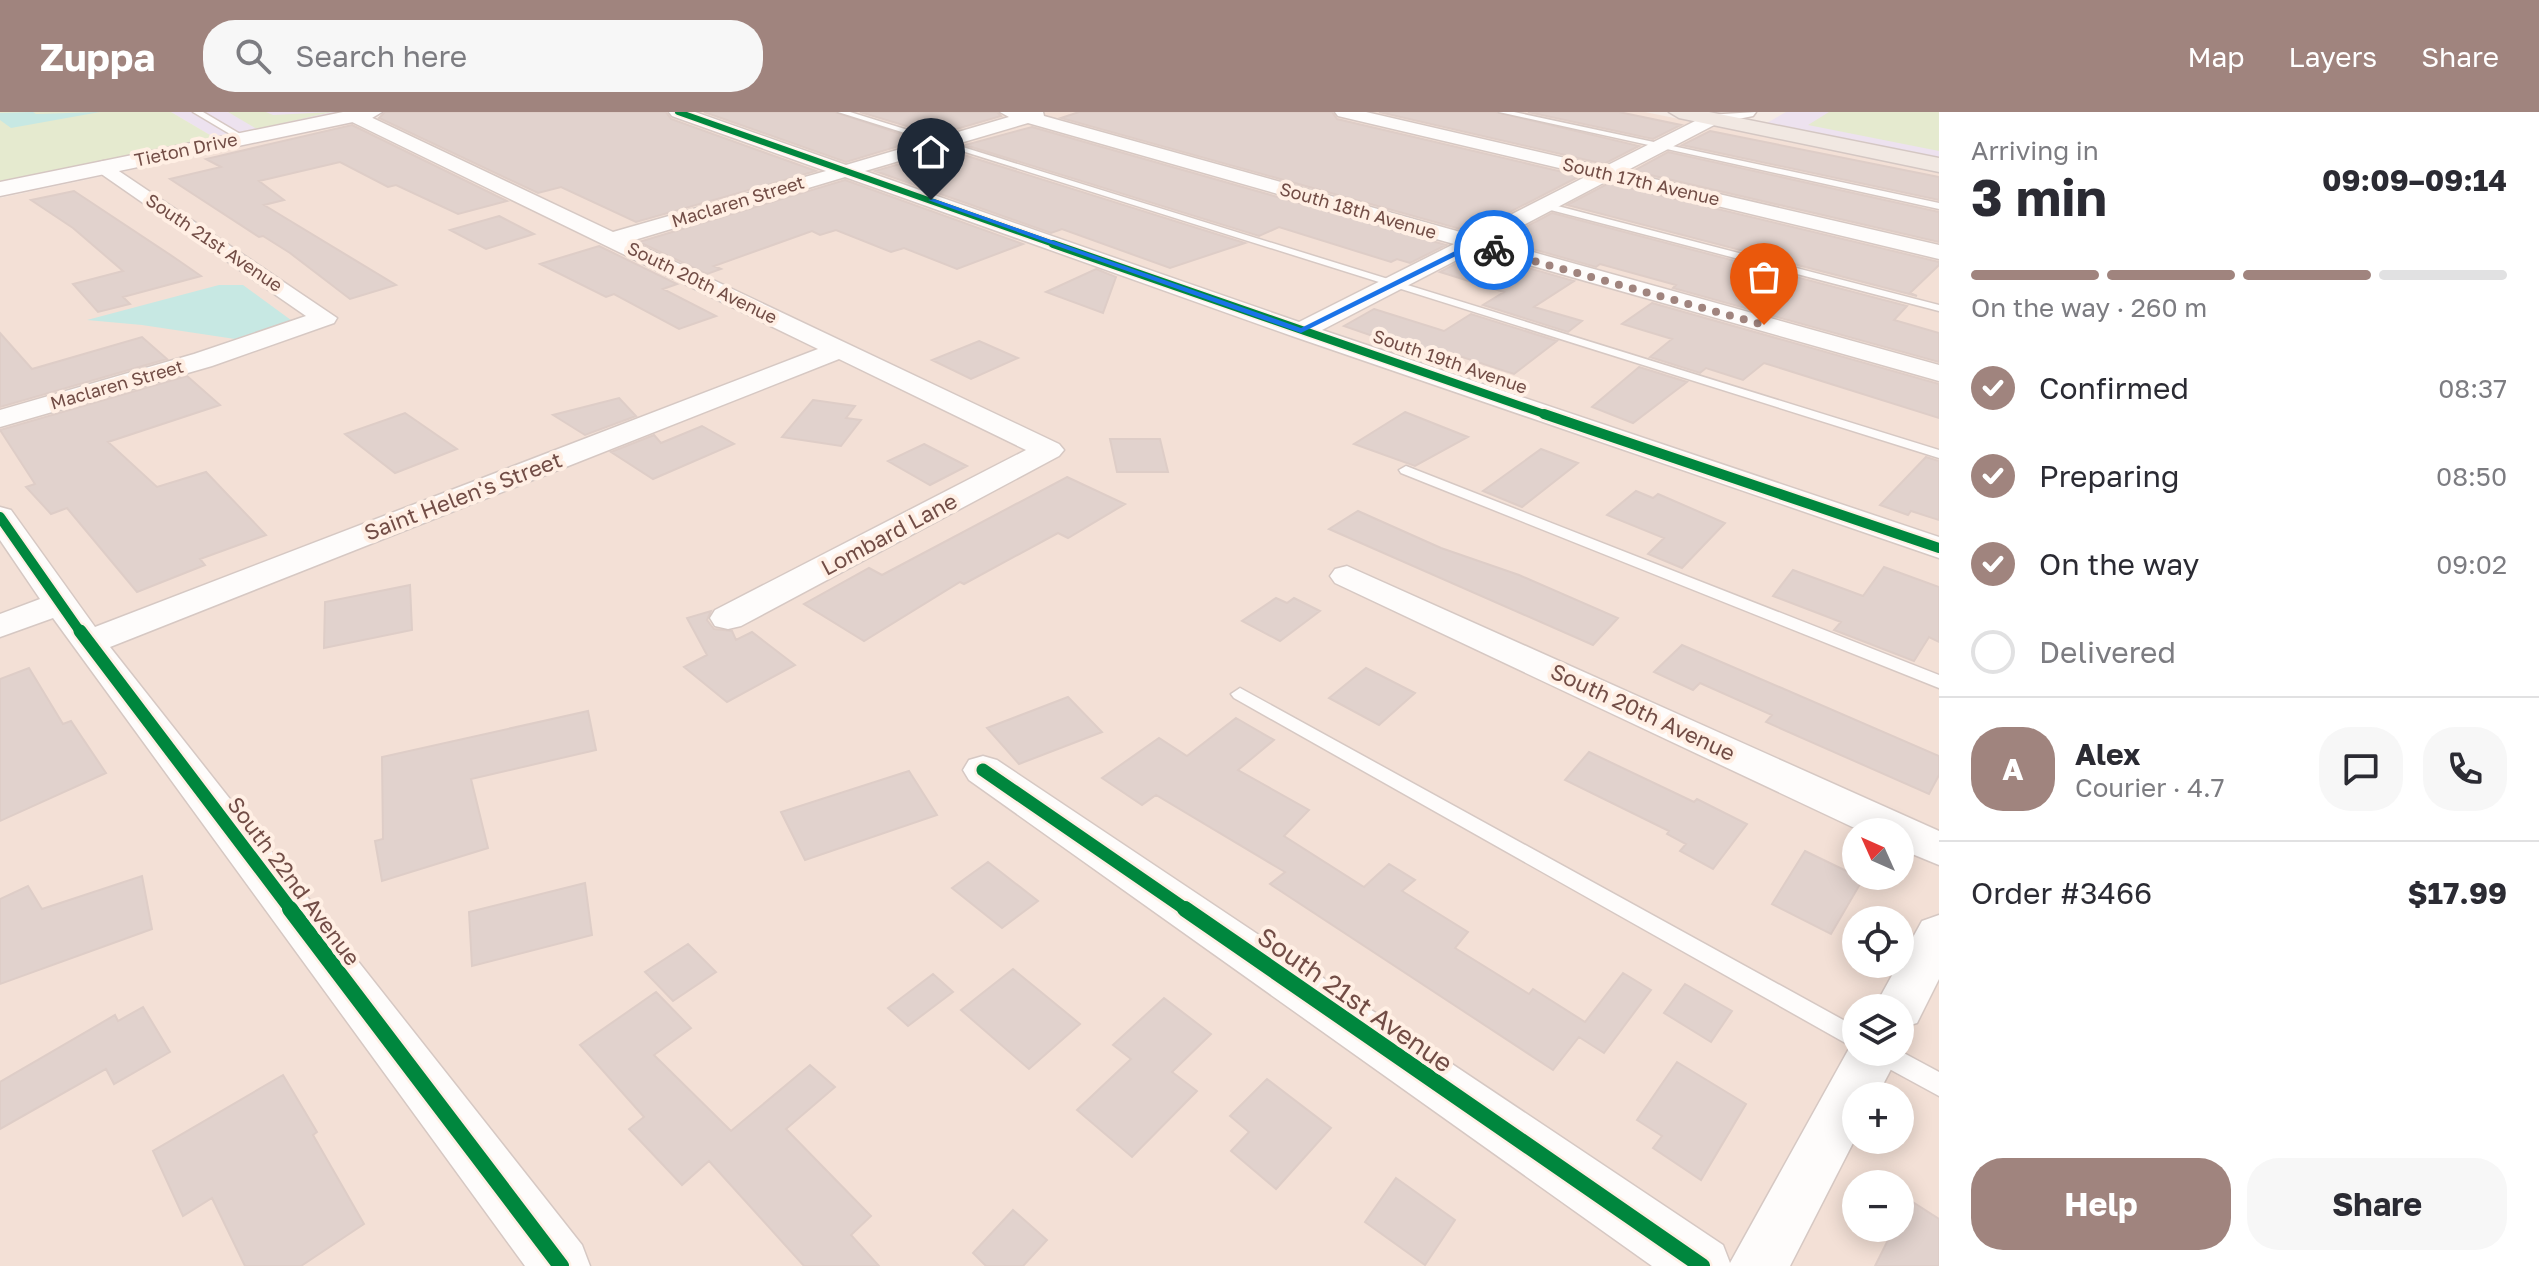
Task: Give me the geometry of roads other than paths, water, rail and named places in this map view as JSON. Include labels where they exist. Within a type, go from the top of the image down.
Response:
[{"type":"main road","points":[[1679,112],[1939,165]]},
{"type":"main road","name":"Tieton Drive","points":[[0,189],[363,114]]},
{"type":"street","name":"South 19th Avenue","points":[[678,112],[1301,331],[1939,548]]},
{"type":"street","name":"South 17th Avenue","points":[[1344,112],[1939,252]]},
{"type":"street","points":[[1301,331],[1713,119],[1747,112]]},
{"type":"street","name":"South 20th Avenue","points":[[363,114],[839,350],[1049,450]]},
{"type":"street","name":"Maclaren Street","points":[[614,239],[1028,114]]},
{"type":"street","name":"South 18th Avenue","points":[[1028,114],[1473,244],[1939,373]]},
{"type":"street","name":"South 21st Avenue","points":[[104,167],[325,318]]},
{"type":"street","name":"Maclaren Street","points":[[0,419],[203,360],[325,318]]},
{"type":"street","name":"Saint Helen's Street","points":[[88,643],[839,350]]},
{"type":"street","name":"Lombard Lane","points":[[728,618],[1049,450]]},
{"type":"street","name":"South 22nd Avenue","points":[[0,517],[88,643],[561,1266]]},
{"type":"street","name":"South 20th Avenue","points":[[1347,576],[1939,849]]},
{"type":"street","points":[[0,626],[59,604]]},
{"type":"street","name":"South 21st Avenue","points":[[983,770],[1702,1266]]},
{"type":"street","points":[[1907,994],[1939,934]]},
{"type":"street","points":[[1758,1266],[1869,1066]]},
{"type":"lane","points":[[197,112],[243,138]]},
{"type":"lane","points":[[842,112],[1939,454]]},
{"type":"lane","points":[[1503,112],[1939,206]]},
{"type":"lane","points":[[1546,206],[1939,308]]},
{"type":"lane","points":[[1406,470],[1939,682]]},
{"type":"lane","points":[[1240,694],[1842,1031]]},
{"type":"lane","points":[[1903,1066],[1939,1085]]},
{"type":"water","points":[[100,112],[11,128],[0,120],[0,113]]},
{"type":"water","points":[[219,285],[243,285],[295,323],[235,339],[87,320]]}]
